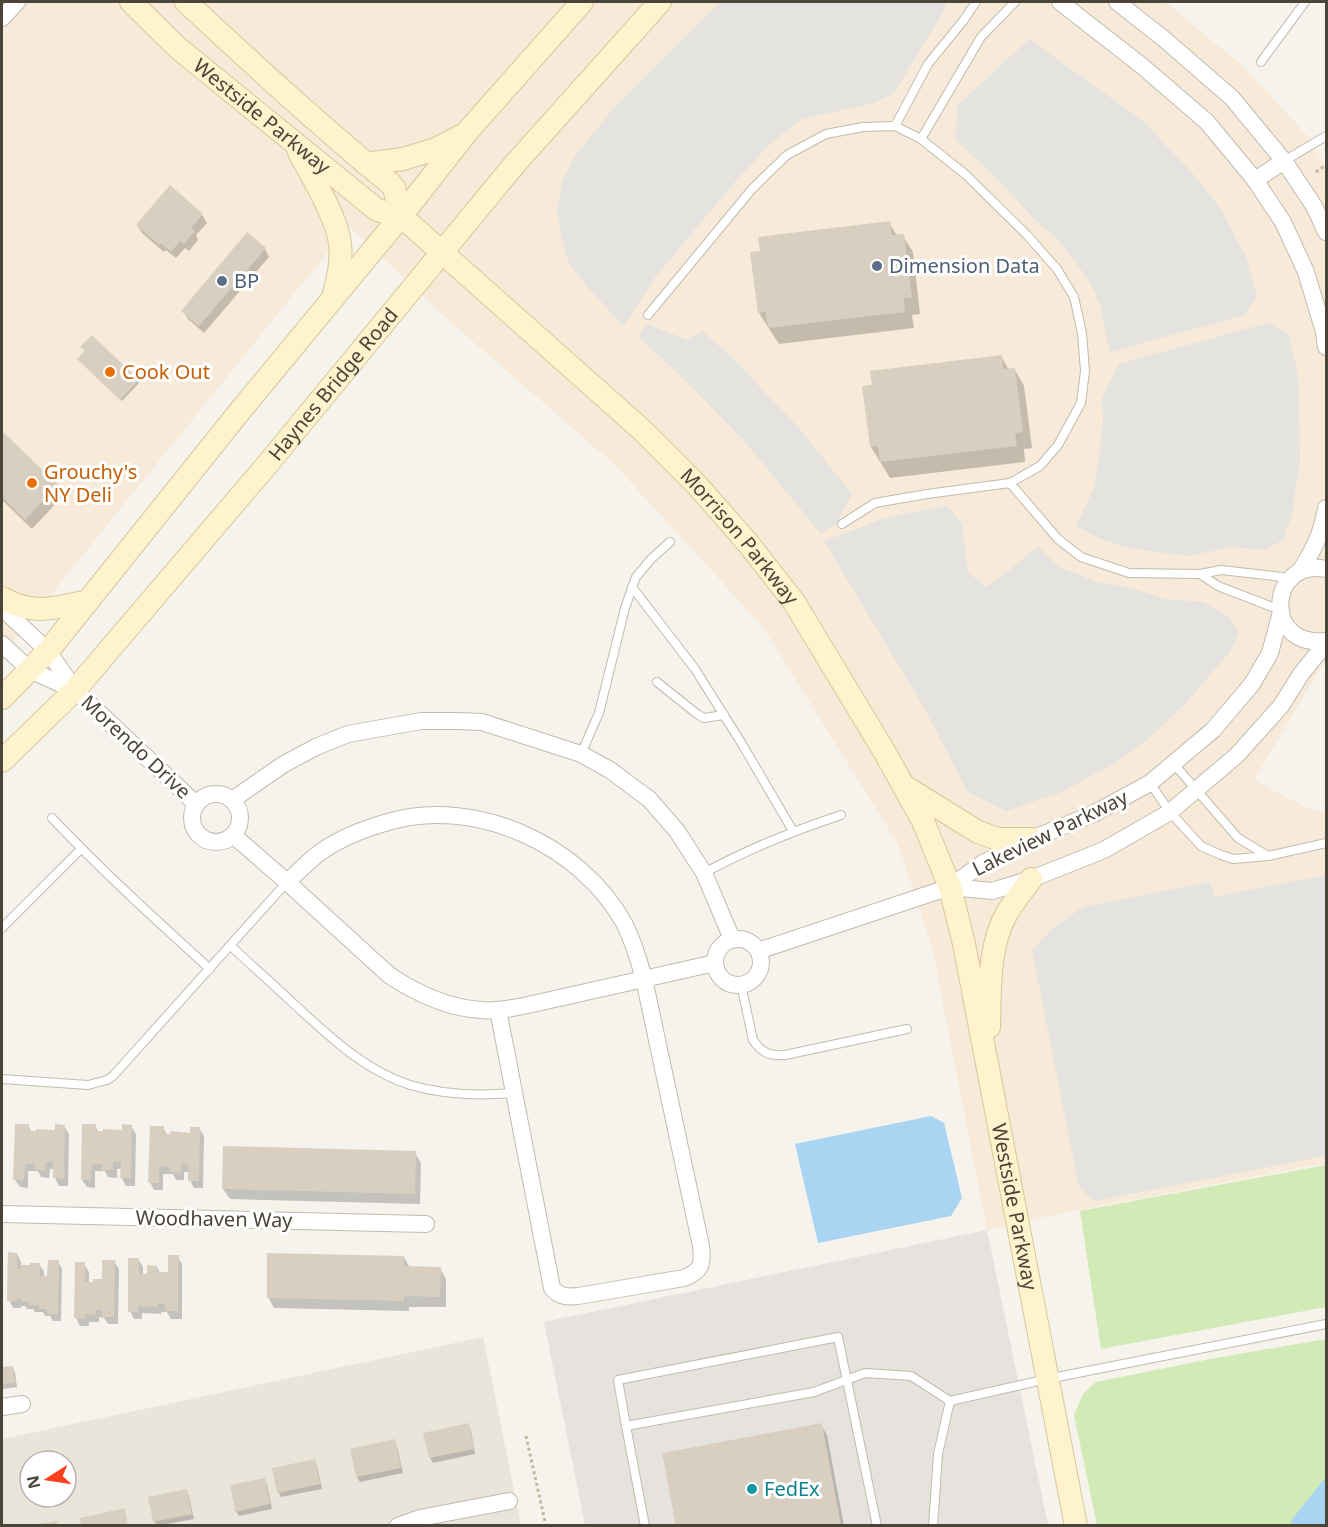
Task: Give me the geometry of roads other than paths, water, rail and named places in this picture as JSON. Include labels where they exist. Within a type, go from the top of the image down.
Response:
[{"type":"main road","name":"Westside Parkway","points":[[130,2],[178,48],[376,210],[401,216],[443,253]]},
{"type":"main road","name":"Westside Parkway","points":[[186,2],[296,103],[394,188],[401,216]]},
{"type":"main road","points":[[2,698],[48,651],[247,401],[401,216],[467,132],[582,2]]},
{"type":"main road","name":"Haynes Bridge Road","points":[[2,761],[75,690],[270,461],[514,165],[660,2]]},
{"type":"main road","points":[[366,164],[403,159],[436,149],[467,132]]},
{"type":"main road","points":[[293,142],[333,219],[340,243],[340,271],[333,299]]},
{"type":"main road","name":"Morrison Parkway","points":[[443,253],[642,430],[696,484],[747,542],[794,602],[884,752],[923,821],[950,887]]},
{"type":"main road","points":[[2,598],[22,607],[39,610],[88,601]]},
{"type":"main road","points":[[903,785],[978,832],[998,839],[1032,838]]},
{"type":"main road","points":[[988,1070],[991,964],[1006,915],[1031,879]]},
{"type":"main road","name":"Westside Parkway","points":[[950,887],[964,944],[1076,1526]]},
{"type":"street","points":[[2,18],[17,2]]},
{"type":"street","points":[[1060,2],[1142,66],[1207,122],[1255,180],[1283,222],[1306,272],[1326,346]]},
{"type":"street","points":[[1118,2],[1232,98],[1284,161],[1314,206],[1326,232]]},
{"type":"street","points":[[1255,180],[1284,161]]},
{"type":"street","points":[[1295,575],[1308,559],[1323,527],[1326,508]]},
{"type":"street","points":[[1295,575],[1312,567],[1326,568]]},
{"type":"street","name":"Lakeview Parkway","points":[[950,887],[982,863],[1032,838],[1093,814],[1150,783],[1213,730],[1252,684],[1270,653],[1280,611],[1280,600],[1284,588],[1295,575]]},
{"type":"street","points":[[2,609],[48,651],[75,690]]},
{"type":"street","points":[[1280,611],[1285,624],[1303,640],[1326,642]]},
{"type":"street","name":"Lakeview Parkway","points":[[950,887],[992,891],[1031,879],[1104,850],[1170,812],[1237,754],[1281,706],[1301,674],[1326,642]]},
{"type":"street","points":[[2,644],[30,670],[75,690]]},
{"type":"street","name":"Morendo Drive","points":[[75,690],[196,804]]},
{"type":"street","points":[[232,801],[277,769],[316,747],[348,734],[422,721],[482,722],[581,754],[610,770],[649,799],[677,831],[704,873],[732,939]]},
{"type":"street","points":[[217,794],[232,801],[237,806],[239,814],[237,829],[233,835],[220,842],[204,840],[194,828],[192,820],[196,804],[209,795],[217,794]]},
{"type":"street","points":[[287,882],[315,856],[339,841],[366,829],[416,816],[448,815],[481,820],[513,830],[543,844],[569,860],[591,879],[623,922],[635,949],[644,979],[701,1246],[702,1260],[700,1267],[693,1274],[684,1278],[578,1296],[566,1297],[556,1293],[552,1288],[498,1010]]},
{"type":"street","points":[[233,835],[389,975],[407,987],[454,1006],[498,1010],[715,963]]},
{"type":"street","points":[[758,951],[950,887]]},
{"type":"street","points":[[732,939],[740,939],[753,945],[760,958],[758,972],[754,978],[741,984],[727,982],[721,977],[715,963],[720,948],[732,939]]},
{"type":"street","name":"Woodhaven Way","points":[[2,1214],[426,1224]]},
{"type":"street","points":[[2,1407],[22,1404]]},
{"type":"street","points":[[398,1526],[420,1518],[509,1501]]},
{"type":"lane","points":[[895,126],[928,64],[976,2]]},
{"type":"lane","points":[[921,139],[981,37],[1015,2]]},
{"type":"lane","points":[[1261,62],[1305,2]]},
{"type":"lane","points":[[648,315],[752,189],[787,155],[826,134],[863,127],[895,126],[921,139],[965,174],[1028,235],[1058,269],[1074,297],[1082,333],[1085,371],[1081,404],[1058,445],[1040,466],[1010,483],[875,503],[842,524]]},
{"type":"lane","points":[[1284,161],[1326,136]]},
{"type":"lane","points":[[1010,483],[1058,539],[1081,557],[1129,573],[1200,574],[1221,570],[1295,575]]},
{"type":"lane","points":[[581,754],[599,713],[632,587],[651,559],[670,542]]},
{"type":"lane","points":[[1200,574],[1218,586],[1280,611]]},
{"type":"lane","points":[[632,587],[695,669],[793,831]]},
{"type":"lane","points":[[657,682],[704,718],[724,715]]},
{"type":"lane","points":[[1173,763],[1238,838],[1268,856]]},
{"type":"lane","points":[[1150,783],[1170,812],[1201,846],[1221,855],[1233,859],[1268,856],[1326,843]]},
{"type":"lane","points":[[704,873],[738,854],[793,831],[841,815]]},
{"type":"lane","points":[[52,818],[81,849],[210,969]]},
{"type":"lane","points":[[2,928],[81,849]]},
{"type":"lane","points":[[2,1079],[88,1085],[113,1076],[287,882]]},
{"type":"lane","points":[[231,946],[345,1049],[389,1076],[410,1084],[445,1092],[491,1095],[514,1093]]},
{"type":"lane","points":[[741,984],[753,1040],[758,1047],[773,1056],[907,1029]]},
{"type":"lane","points":[[626,1426],[814,1392],[865,1373],[912,1376],[950,1401],[1047,1378],[1326,1324]]},
{"type":"lane","points":[[645,1526],[618,1380],[838,1337],[877,1526]]},
{"type":"lane","points":[[933,1526],[938,1454],[950,1401]]},
{"type":"water","points":[[931,1116],[944,1123],[962,1198],[951,1216],[818,1243],[795,1144]]},
{"type":"water","points":[[1326,1477],[1326,1525],[1290,1525],[1293,1518]]},
{"type":"place","name":"Dimension Data","points":[[877,266]]},
{"type":"place","name":"BP","points":[[222,281]]},
{"type":"place","name":"Cook Out","points":[[110,372]]},
{"type":"place","name":"Grouchy's NY Deli","points":[[32,483]]},
{"type":"place","name":"FedEx","points":[[752,1489]]}]
